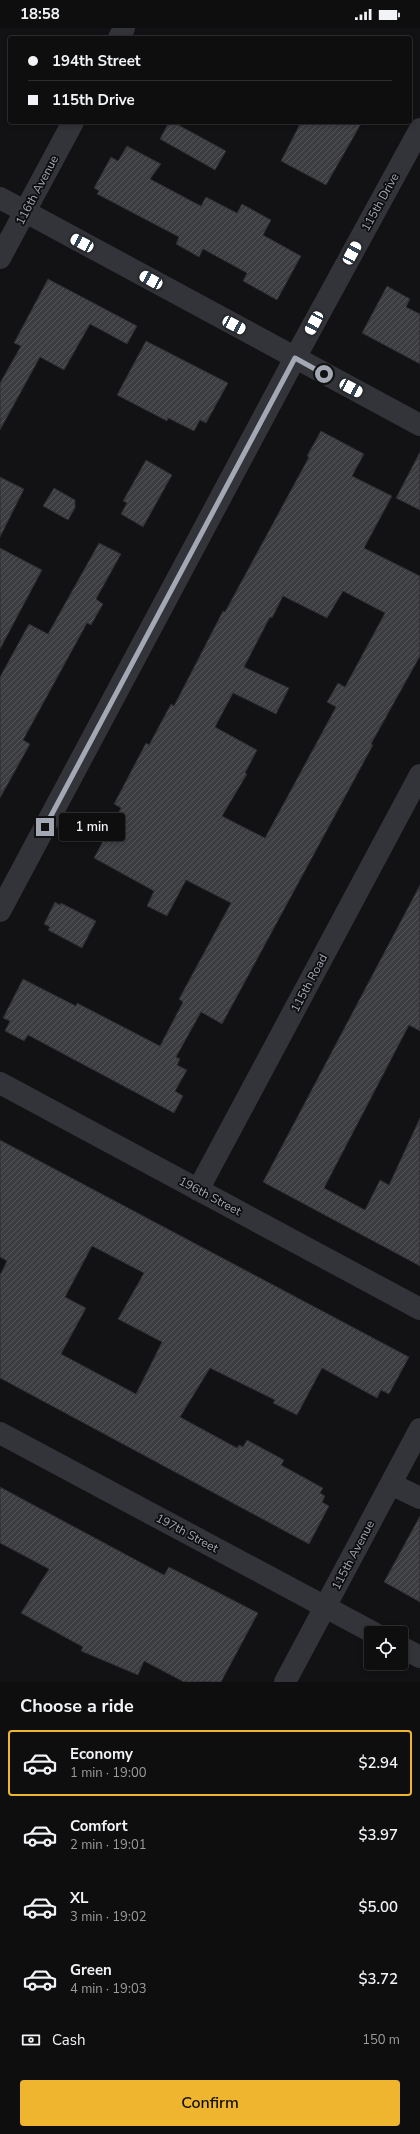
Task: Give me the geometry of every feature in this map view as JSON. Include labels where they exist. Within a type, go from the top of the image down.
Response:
[{"type":"street","name":"116th Avenue","points":[[0,258],[72,124]]},
{"type":"street","name":"115th Drive","points":[[0,911],[295,358],[420,128]]},
{"type":"street","points":[[0,198],[420,425]]},
{"type":"street","name":"115th Road","points":[[198,1190],[420,775]]},
{"type":"street","name":"196th Street","points":[[0,1083],[420,1309]]},
{"type":"street","name":"115th Avenue","points":[[285,1682],[420,1429]]},
{"type":"street","name":"197th Street","points":[[0,1433],[364,1628]]},
{"type":"street","points":[[391,1484],[420,1498]]},
{"type":"street","points":[[408,1651],[420,1657]]},
{"type":"building","points":[[168,124],[177,124],[226,151],[215,170],[160,139]]},
{"type":"building","points":[[300,124],[361,124],[326,185],[281,161]]},
{"type":"building","points":[[127,146],[161,164],[150,179],[201,206],[206,197],[237,213],[242,204],[271,220],[263,235],[301,256],[277,300],[243,281],[247,273],[203,249],[199,257],[176,244],[179,237],[97,194],[99,191],[94,188],[111,157],[118,161]]},
{"type":"building","points":[[48,279],[137,326],[127,344],[90,324],[64,370],[40,357],[0,430],[0,383],[21,346],[14,343]]},
{"type":"building","points":[[387,286],[410,299],[406,307],[420,314],[420,364],[362,333]]},
{"type":"building","points":[[146,341],[228,383],[206,423],[200,420],[194,431],[168,418],[167,421],[117,395]]},
{"type":"building","points":[[321,431],[364,454],[352,476],[392,496],[364,548],[420,576],[420,656],[371,744],[373,745],[222,1024],[201,1012],[176,1057],[180,1059],[177,1065],[187,1070],[175,1091],[183,1096],[174,1113],[28,1035],[24,1041],[5,1031],[10,1021],[3,1018],[23,979],[76,1006],[77,1003],[160,1046],[183,1002],[179,999],[231,903],[186,880],[167,916],[147,906],[154,891],[94,858],[121,808],[114,804],[146,743],[149,745],[171,704],[174,706],[223,611],[225,612],[309,457],[307,456]],"holes":[[[343,591],[385,613],[345,687],[338,683],[327,702],[336,707],[265,838],[222,816],[247,774],[245,773],[257,750],[215,727],[233,693],[276,714],[289,688],[244,667],[270,617],[272,618],[283,596],[327,618]]]},
{"type":"building","points":[[420,452],[420,510],[396,498]]},
{"type":"building","points":[[146,460],[172,475],[143,527],[121,514],[127,503],[123,501]]},
{"type":"building","points":[[0,477],[24,489],[0,537]]},
{"type":"building","points":[[54,488],[75,500],[75,508],[68,520],[43,506]]},
{"type":"building","points":[[99,543],[121,554],[96,599],[103,604],[91,625],[87,623],[23,740],[30,744],[0,798],[0,677],[29,624],[48,634]]},
{"type":"building","points":[[0,548],[42,570],[0,649]]},
{"type":"building","points":[[420,885],[420,1031],[409,1025],[324,1188],[365,1210],[380,1180],[389,1185],[420,1118],[420,1266],[263,1182]]},
{"type":"building","points":[[55,902],[60,905],[61,903],[96,921],[82,948],[48,930],[50,927],[44,924]]},
{"type":"building","points":[[0,1140],[409,1357],[389,1394],[381,1390],[377,1398],[322,1368],[297,1415],[273,1403],[275,1400],[210,1368],[180,1417],[237,1448],[239,1445],[243,1447],[247,1440],[284,1460],[281,1465],[323,1488],[320,1493],[325,1496],[322,1502],[329,1506],[309,1544],[0,1378],[0,1275],[7,1261],[0,1257]],"holes":[[[92,1246],[144,1273],[118,1319],[162,1342],[136,1394],[61,1354],[86,1308],[65,1297]]]},
{"type":"building","points":[[0,1487],[164,1575],[169,1567],[258,1613],[221,1682],[184,1682],[144,1661],[138,1675],[81,1651],[83,1647],[21,1613],[49,1569],[0,1543]]},
{"type":"building","points":[[420,1516],[420,1602],[384,1582]]},
{"type":"route","points":[[45,827],[295,358],[324,374]]}]
